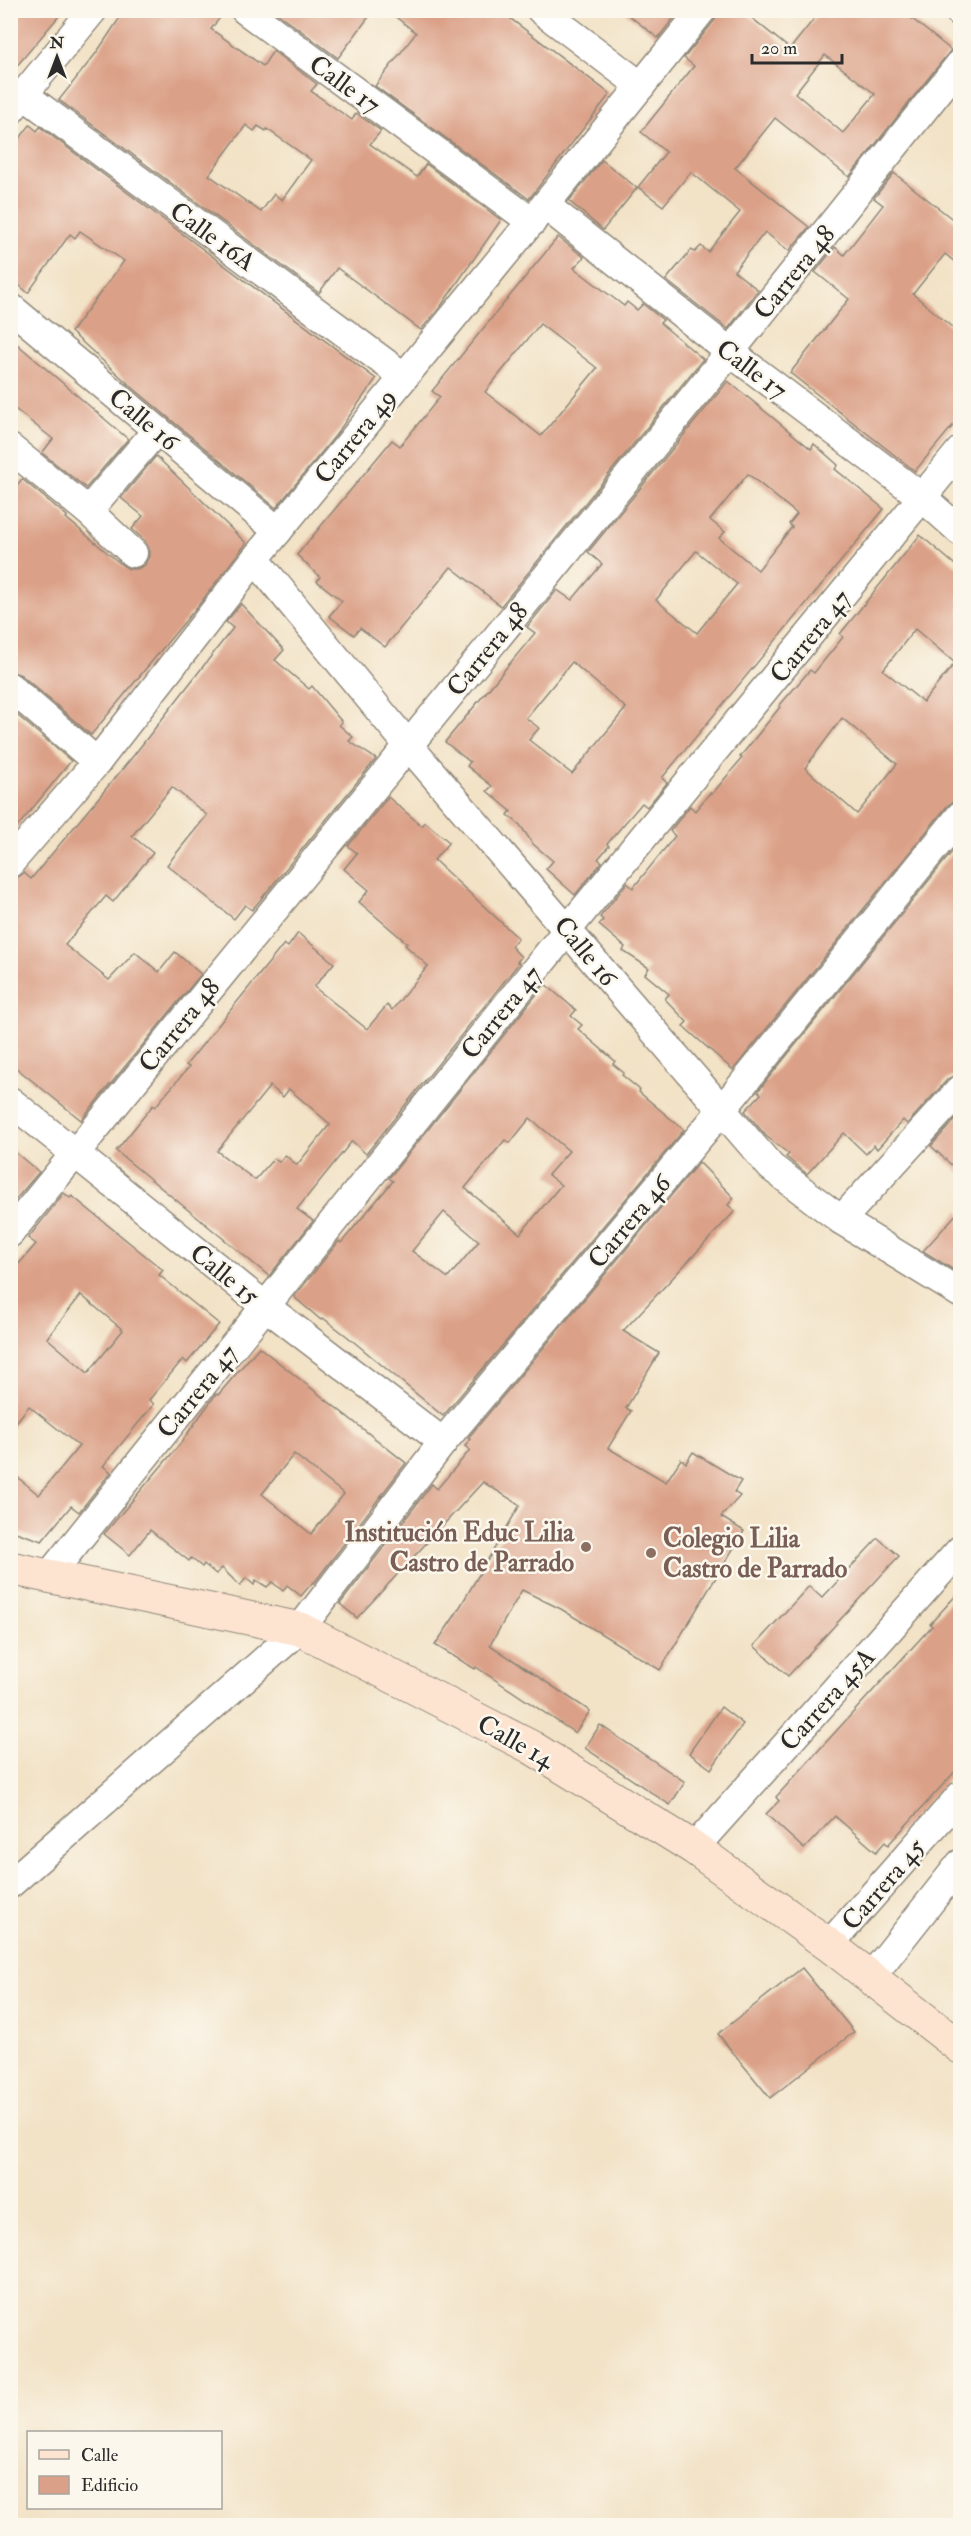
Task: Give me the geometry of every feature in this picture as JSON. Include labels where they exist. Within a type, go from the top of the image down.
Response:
[{"type":"street","points":[[17,103],[93,10]]},
{"type":"street","name":"Calle 17","points":[[244,10],[539,214],[730,352],[923,498],[960,531]]},
{"type":"street","points":[[541,10],[641,86]]},
{"type":"street","name":"Carrera 49","points":[[10,863],[97,762],[278,531],[403,376],[539,214],[702,10]]},
{"type":"street","name":"Carrera 48","points":[[10,1233],[730,352],[960,64]]},
{"type":"street","name":"Calle 16A","points":[[17,103],[403,376]]},
{"type":"street","name":"Calle 16","points":[[10,307],[278,531]]},
{"type":"street","points":[[88,511],[157,430]]},
{"type":"street","points":[[10,448],[88,511],[133,553]]},
{"type":"street","name":"Carrera 47","points":[[48,1577],[568,929],[960,452]]},
{"type":"street","name":"Calle 16","points":[[255,560],[408,745],[771,1167],[841,1220],[960,1293]]},
{"type":"street","points":[[10,687],[97,762]]},
{"type":"street","name":"Carrera 46","points":[[10,1884],[300,1629],[443,1442],[721,1111],[960,816]]},
{"type":"street","points":[[841,1220],[960,1090]]},
{"type":"street","name":"Calle 15","points":[[10,1101],[265,1306],[443,1442]]},
{"type":"street","name":"Carrera 45A","points":[[694,1848],[960,1550]]},
{"type":"street","name":"Calle 14","points":[[10,1568],[300,1629],[531,1747],[694,1848],[872,1977],[960,2047]]},
{"type":"street","name":"Carrera 45","points":[[829,1945],[960,1796]]},
{"type":"street","name":"Carrera 45","points":[[872,1977],[960,1864]]},
{"type":"building","points":[[10,10],[64,10],[10,74]]},
{"type":"building","points":[[125,10],[226,10],[211,29],[263,66],[273,51],[317,84],[311,91],[352,120],[356,113],[381,131],[370,144],[417,177],[426,164],[501,220],[441,306],[421,330],[337,268],[319,293],[59,100],[97,52]],"holes":[[[246,125],[254,131],[258,126],[266,131],[267,129],[311,160],[282,200],[274,194],[261,212],[209,175]]]},
{"type":"building","points":[[273,10],[374,10],[338,58]]},
{"type":"building","points":[[387,10],[499,10],[610,94],[529,199],[375,86],[416,33]]},
{"type":"building","points":[[622,10],[680,10],[658,38]]},
{"type":"building","points":[[718,10],[742,10],[790,49],[821,10],[901,10],[951,50],[849,177],[775,118],[735,168],[809,227],[789,251],[765,232],[734,271],[758,290],[728,329],[666,280],[691,250],[695,252],[701,246],[708,252],[740,212],[691,172],[663,206],[638,187],[666,152],[641,132],[694,66],[684,58],[715,20]],"holes":[[[825,55],[875,94],[843,133],[795,93]]]},
{"type":"building","points":[[30,125],[37,131],[40,127],[376,379],[335,436],[276,508],[133,388],[71,332],[124,261],[80,231],[75,238],[70,234],[28,293],[10,277],[10,151]]},
{"type":"building","points":[[602,160],[637,188],[603,230],[569,201]]},
{"type":"building","points":[[894,173],[960,225],[960,266],[945,254],[913,294],[960,334],[960,417],[915,471],[790,373],[849,299],[815,272],[835,247],[844,255],[883,205],[874,198]]},
{"type":"building","points":[[558,237],[584,257],[574,268],[624,306],[627,302],[637,310],[643,304],[663,320],[660,323],[703,359],[501,606],[451,567],[385,647],[360,628],[354,635],[329,616],[342,601],[317,581],[320,577],[297,555],[392,440],[400,446],[440,397],[432,391]],"holes":[[[540,324],[597,368],[541,436],[485,392]]]},
{"type":"building","points":[[10,338],[128,439],[86,488],[42,453],[53,439],[10,405]]},
{"type":"building","points":[[728,381],[811,449],[814,444],[838,465],[835,469],[884,509],[662,778],[667,783],[647,807],[642,803],[607,844],[609,846],[598,859],[602,862],[575,895],[546,869],[553,861],[533,844],[520,825],[508,815],[511,811],[487,791],[492,786],[467,766],[470,762],[445,742],[535,633],[527,627],[557,590],[572,600],[602,564],[588,552]],"holes":[[[748,474],[797,514],[789,524],[792,527],[758,570],[719,538],[725,532],[710,520]],[[696,551],[737,584],[697,633],[656,600]],[[572,662],[626,708],[572,774],[529,740],[539,728],[526,718]]]},
{"type":"building","points":[[156,456],[246,543],[201,602],[91,735],[21,675],[10,671],[10,493],[22,479],[122,565],[129,569],[137,569],[145,565],[149,556],[149,548],[145,541],[132,529],[143,516],[121,498]]},
{"type":"building","points":[[920,535],[960,569],[960,800],[947,806],[733,1070],[683,1026],[687,1022],[665,999],[669,994],[645,974],[649,968],[623,951],[625,947],[599,925],[603,920],[600,917],[627,883],[633,888],[675,836],[670,831],[690,806],[695,811],[710,793],[712,794],[742,758],[740,757],[779,706],[810,670],[814,673],[843,637],[840,634]],"holes":[[[915,629],[955,663],[923,702],[883,670]],[[842,718],[897,764],[857,814],[805,768]]]},
{"type":"building","points":[[241,604],[284,650],[275,660],[309,689],[312,686],[342,722],[339,725],[353,737],[349,741],[376,759],[252,910],[245,905],[234,919],[167,865],[207,815],[172,787],[132,836],[153,853],[113,902],[106,896],[65,945],[109,980],[135,952],[159,972],[175,952],[201,974],[81,1120],[10,1063],[10,879],[24,873],[31,879],[134,755],[233,628],[226,622]]},
{"type":"building","points":[[10,709],[71,761],[10,836]]},
{"type":"building","points":[[388,797],[422,826],[425,822],[449,842],[434,860],[518,938],[511,946],[521,957],[517,962],[519,963],[366,1154],[352,1141],[297,1209],[313,1221],[269,1276],[116,1151],[153,1105],[155,1107],[189,1067],[186,1065],[284,944],[288,947],[298,933],[334,963],[314,987],[367,1029],[387,1005],[392,1010],[428,966],[405,945],[407,943],[359,902],[369,890],[344,869],[357,853],[348,846]],"holes":[[[270,1086],[283,1097],[289,1089],[330,1124],[297,1165],[285,1155],[279,1162],[274,1158],[255,1180],[217,1151]]]},
{"type":"building","points":[[960,842],[960,1074],[948,1079],[907,1124],[903,1120],[877,1149],[874,1145],[866,1154],[844,1133],[807,1174],[786,1157],[789,1154],[766,1136],[745,1111],[761,1094],[758,1091]]},
{"type":"building","points":[[545,984],[576,1010],[571,1016],[582,1025],[578,1029],[615,1061],[613,1064],[640,1090],[639,1092],[684,1130],[443,1416],[348,1337],[323,1318],[321,1320],[294,1297],[339,1241],[341,1243],[393,1181],[389,1178]],"holes":[[[530,1118],[569,1151],[548,1175],[561,1185],[520,1234],[465,1188],[505,1140],[510,1143]],[[444,1212],[479,1241],[448,1278],[412,1251]]]},
{"type":"building","points":[[960,1114],[960,1173],[931,1146]]},
{"type":"building","points":[[10,1148],[39,1172],[10,1206]]},
{"type":"building","points":[[699,1162],[734,1198],[728,1205],[735,1211],[623,1331],[659,1353],[626,1408],[631,1411],[608,1448],[666,1482],[681,1459],[686,1463],[693,1452],[741,1481],[734,1492],[740,1496],[721,1517],[744,1531],[660,1670],[561,1609],[522,1590],[490,1645],[590,1711],[575,1733],[476,1667],[475,1669],[435,1645],[520,1505],[483,1482],[357,1618],[340,1604],[432,1484],[437,1489],[470,1450],[465,1446],[470,1439],[468,1438]]},
{"type":"building","points":[[64,1193],[70,1198],[72,1196],[163,1270],[159,1275],[219,1324],[187,1363],[183,1359],[149,1400],[154,1404],[103,1466],[111,1472],[79,1512],[71,1506],[42,1541],[10,1530],[10,1471],[39,1495],[79,1446],[29,1406],[10,1430],[10,1274],[36,1244],[28,1238]],"holes":[[[81,1295],[123,1330],[88,1373],[47,1338]]]},
{"type":"building","points":[[960,1210],[960,1274],[923,1251]]},
{"type":"building","points":[[259,1347],[406,1463],[314,1583],[301,1596],[287,1585],[283,1591],[272,1582],[267,1587],[256,1580],[254,1585],[246,1578],[240,1586],[222,1568],[216,1574],[204,1564],[202,1567],[191,1558],[189,1561],[150,1530],[130,1555],[104,1534],[180,1444],[216,1394],[218,1395]],"holes":[[[294,1454],[344,1494],[311,1534],[262,1494]]]},
{"type":"building","points":[[878,1538],[899,1556],[788,1676],[754,1646],[809,1586],[822,1598]]},
{"type":"building","points":[[960,1591],[960,1766],[888,1845],[885,1842],[876,1852],[835,1816],[804,1849],[766,1814],[779,1801],[776,1797],[932,1626],[930,1624]]},
{"type":"building","points":[[721,1707],[743,1724],[711,1769],[689,1753]]},
{"type":"building","points":[[600,1725],[685,1782],[670,1805],[585,1748]]},
{"type":"building","points":[[802,1968],[854,2032],[770,2098],[718,2034]]},
{"type":"place","name":"Institución Educ Lilia Castro de Parrado","points":[[586,1547]]},
{"type":"place","name":"Colegio Lilia Castro de Parrado","points":[[651,1553]]}]
